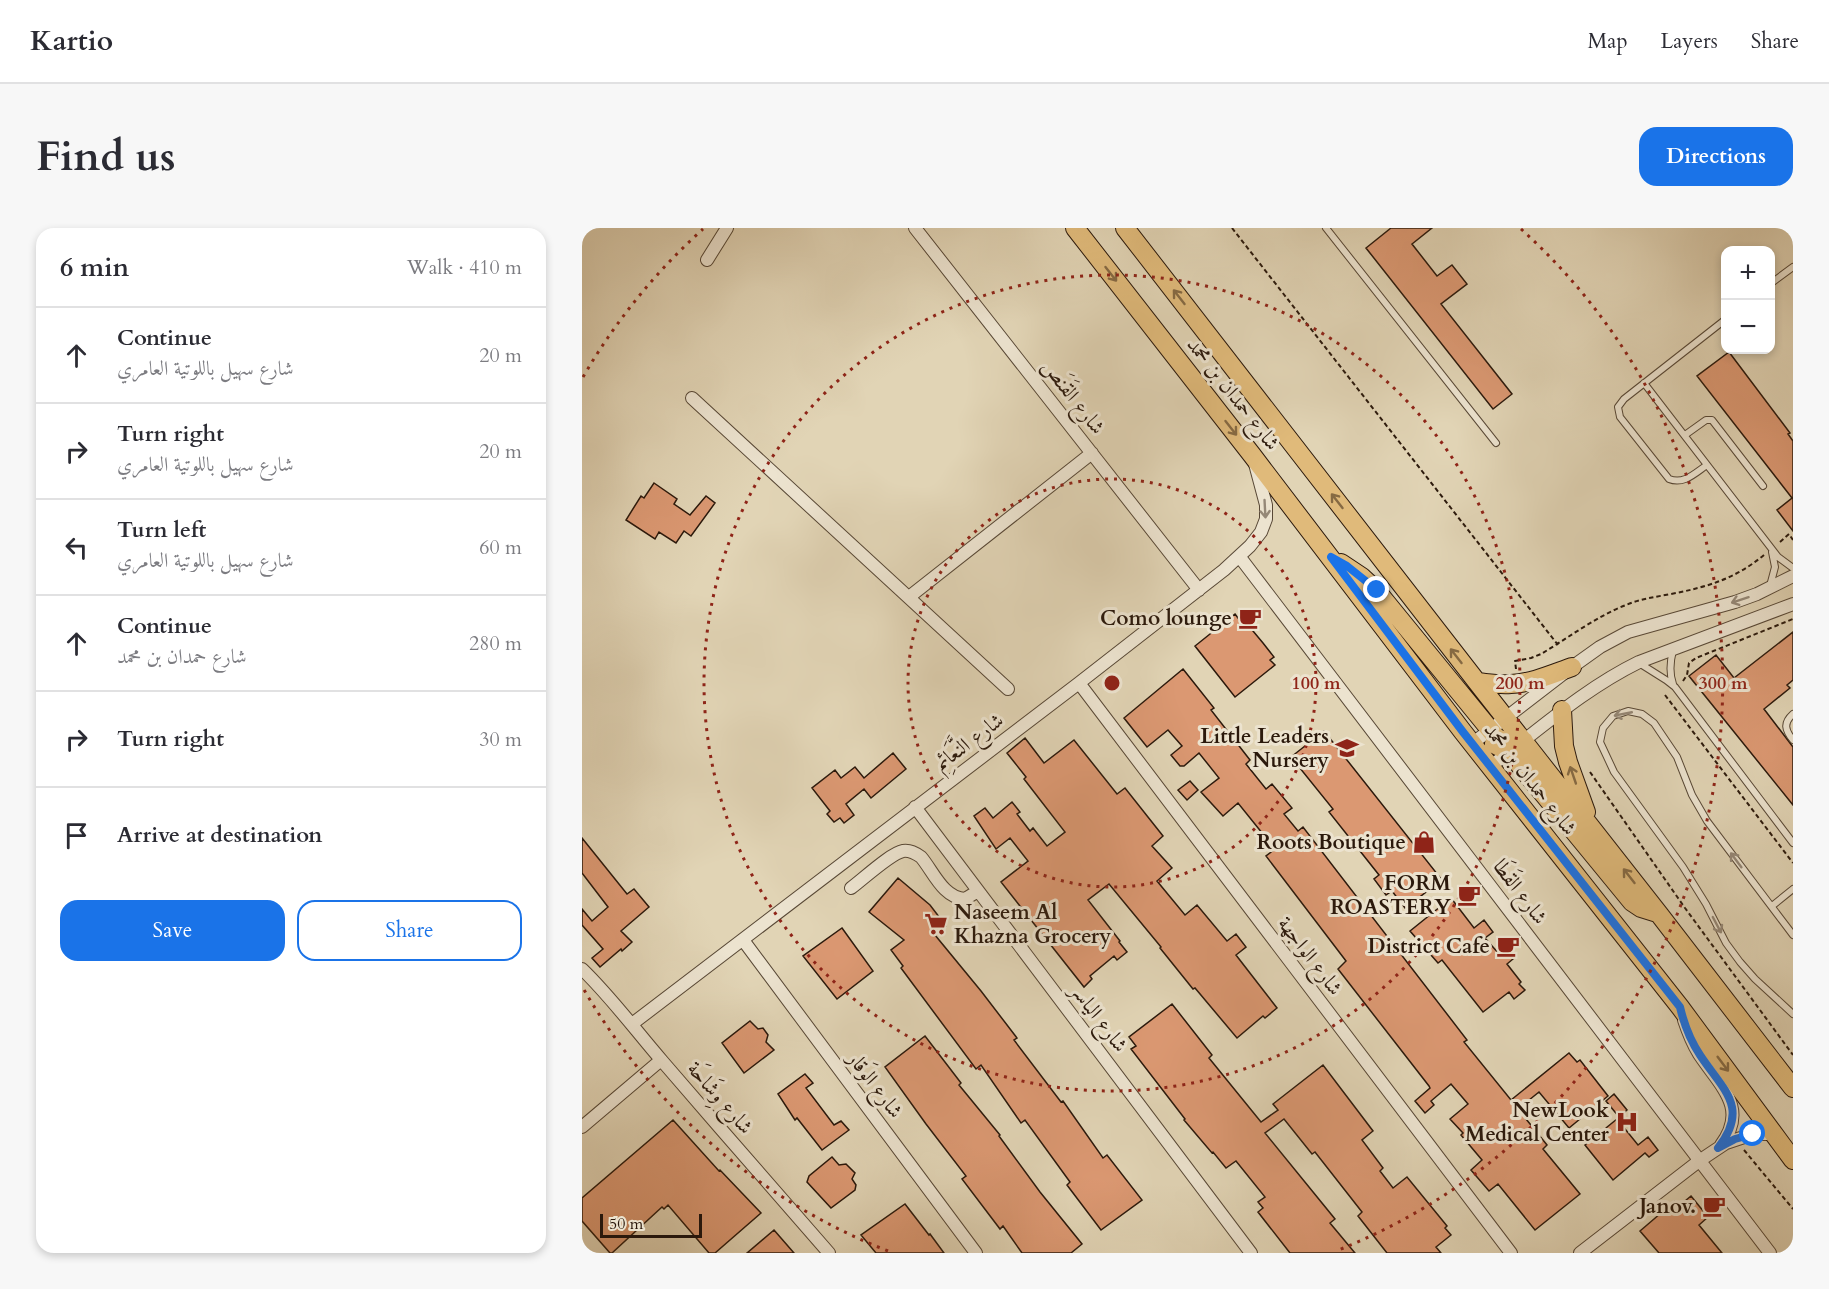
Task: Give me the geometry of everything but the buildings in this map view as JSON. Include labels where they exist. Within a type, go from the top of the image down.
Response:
[{"type":"main road","name":"شارع حمدان بن محمد","points":[[1075,228],[1473,744],[1680,1007],[1793,1160]]},
{"type":"main road","name":"شارع حمدان بن محمد","points":[[1125,228],[1791,1083]]},
{"type":"main road","points":[[1331,557],[1355,572],[1377,590],[1489,731],[1503,742],[1511,744],[1524,741]]},
{"type":"main road","points":[[1477,682],[1517,684],[1572,667]]},
{"type":"main road","points":[[1563,710],[1564,746],[1568,762],[1593,830]]},
{"type":"main road","points":[[1473,744],[1496,745],[1509,752],[1626,895],[1641,908],[1659,914]]},
{"type":"street","points":[[707,260],[727,228]]},
{"type":"street","name":"شارع القَنَص","points":[[915,228],[1199,590]]},
{"type":"street","points":[[692,398],[1008,689]]},
{"type":"street","points":[[909,597],[1092,453]]},
{"type":"street","name":"شارع النَّعَائِم","points":[[632,1024],[1079,683],[1239,556],[1261,532],[1266,519],[1266,505],[1252,455]]},
{"type":"street","name":"شارع القَطَا","points":[[1239,556],[1770,1253]]},
{"type":"street","points":[[1473,744],[1572,667],[1600,647],[1628,632],[1735,602],[1793,576]]},
{"type":"street","points":[[1491,766],[1605,680],[1638,663],[1792,605]]},
{"type":"street","name":"شارع الواجهة","points":[[1079,683],[1510,1253]]},
{"type":"street","name":"شارع الياسر","points":[[915,807],[1251,1253]]},
{"type":"street","points":[[851,888],[892,856],[904,851],[916,853],[921,857],[946,891],[954,897],[965,899],[978,891]]},
{"type":"street","name":"شارع الوَقار","points":[[743,940],[976,1253]]},
{"type":"street","name":"شارع وِشَاحَة","points":[[582,969],[597,983],[828,1253]]},
{"type":"street","points":[[1680,1007],[1693,1043],[1729,1097],[1733,1108],[1730,1130],[1718,1148]]},
{"type":"street","points":[[582,1127],[661,1060]]},
{"type":"street","points":[[1580,1253],[1718,1148],[1735,1139],[1753,1134],[1772,1134]]},
{"type":"lane","points":[[1326,228],[1496,443]]},
{"type":"lane","points":[[1775,280],[1793,267]]},
{"type":"lane","points":[[1707,465],[1682,481],[1669,480],[1618,412],[1620,402],[1721,322]]},
{"type":"lane","points":[[1644,383],[1772,549],[1793,568]]},
{"type":"lane","points":[[1685,435],[1706,420],[1712,420],[1763,486]]},
{"type":"lane","points":[[1770,588],[1775,567],[1772,549]]},
{"type":"lane","points":[[1674,650],[1670,671],[1675,687]]},
{"type":"lane","points":[[1638,663],[1675,687],[1793,843]]},
{"type":"lane","points":[[1793,935],[1703,814],[1692,795],[1677,758],[1654,723],[1642,714],[1628,711],[1613,716],[1603,728],[1600,742],[1614,772],[1683,867],[1726,943],[1740,962],[1793,1014]]},
{"type":"lane","points":[[1793,714],[1785,724],[1793,740]]},
{"type":"lane","points":[[1772,906],[1793,889]]},
{"type":"path","points":[[1232,228],[1558,645]]},
{"type":"path","points":[[1675,687],[1685,679],[1689,663],[1696,658],[1793,619]]},
{"type":"path","points":[[1661,689],[1793,863]]},
{"type":"path","points":[[1584,764],[1685,908],[1793,1055]]},
{"type":"path","points":[[1735,1139],[1793,1209]]},
{"type":"place","name":"Como lounge","points":[[1250,618]]},
{"type":"place","name":"Little Leaders Nursery","points":[[1347,748]]},
{"type":"place","name":"Roots Boutique","points":[[1424,842]]},
{"type":"place","name":"FORM ROASTERY","points":[[1469,895]]},
{"type":"place","name":"Naseem Al Khazna Grocery","points":[[936,924]]},
{"type":"place","name":"District Cafe","points":[[1508,946]]},
{"type":"place","name":"NewLook Medical Center","points":[[1627,1122]]},
{"type":"place","name":"Janov.","points":[[1714,1206]]},
{"type":"route","points":[[1377,590],[1347,566],[1331,557],[1463,732],[1680,1007],[1693,1043],[1729,1097],[1733,1108],[1730,1130],[1718,1148],[1735,1139],[1753,1134]]}]
